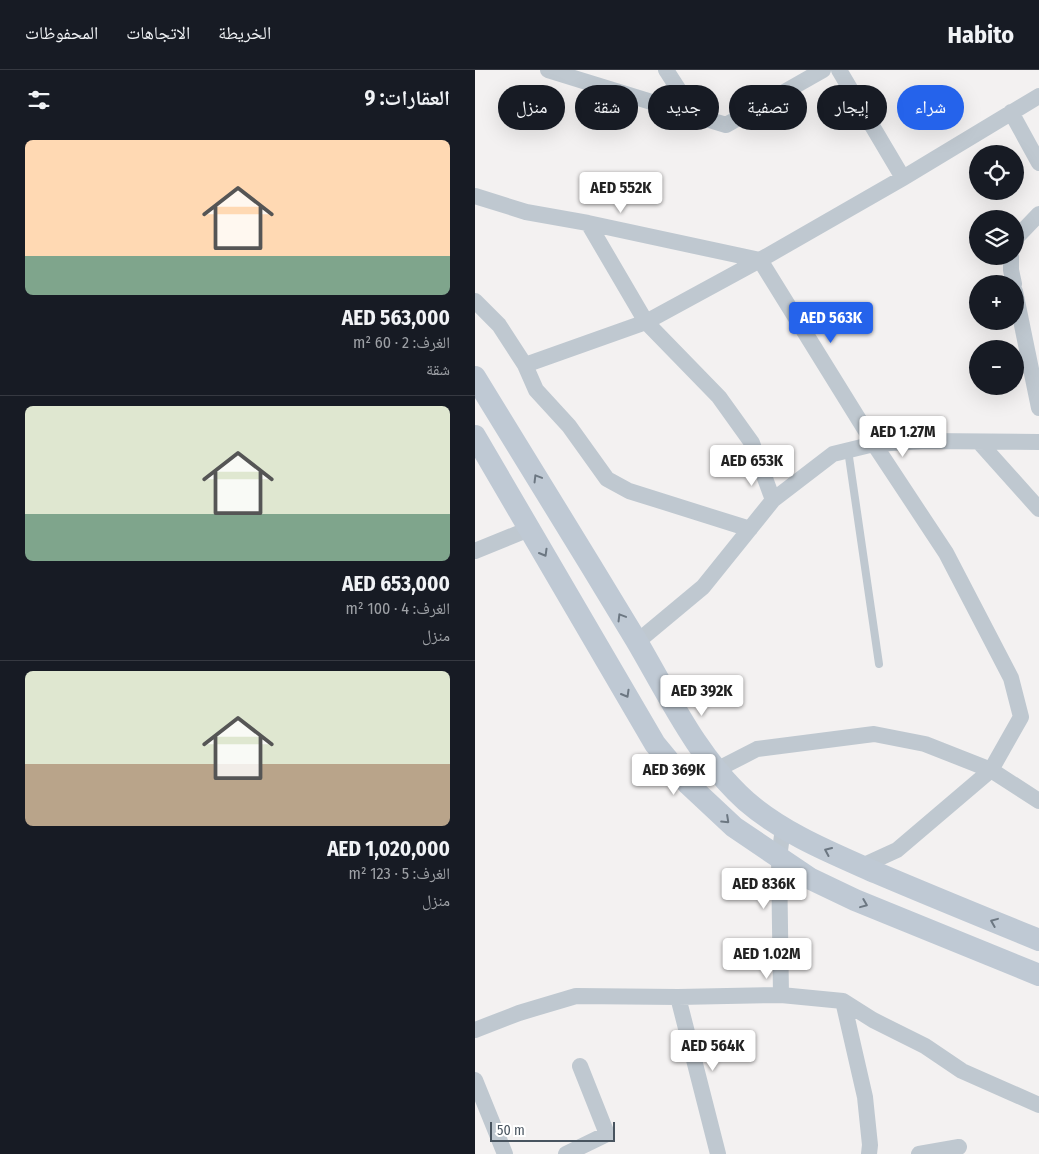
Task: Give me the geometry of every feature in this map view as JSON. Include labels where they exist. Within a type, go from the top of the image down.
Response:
[{"type":"main road","points":[[475,377],[637,642],[689,733],[716,770],[747,801],[783,828],[815,846],[954,906],[1039,940]]},
{"type":"main road","points":[[475,436],[655,744],[687,784],[734,827],[811,879],[855,900],[1039,975]]},
{"type":"street","points":[[666,70],[676,85]]},
{"type":"street","points":[[719,123],[726,125],[823,70]]},
{"type":"street","points":[[839,70],[903,178]]},
{"type":"street","points":[[553,71],[648,100]]},
{"type":"street","points":[[525,365],[646,322],[761,260],[903,178],[1039,96]]},
{"type":"street","points":[[1011,112],[1039,163]]},
{"type":"street","points":[[475,196],[526,212],[588,223],[761,260],[874,444],[946,553],[1011,678],[1021,717],[991,770],[897,850],[862,866]]},
{"type":"street","points":[[1024,230],[1039,214]]},
{"type":"street","points":[[588,223],[646,322],[719,397],[747,435],[752,443],[773,500]]},
{"type":"street","points":[[475,301],[499,325],[525,365],[537,390],[569,426],[607,480],[629,491],[750,529]]},
{"type":"street","points":[[1023,330],[1039,408]]},
{"type":"street","points":[[637,642],[703,587],[773,500],[833,454],[874,444],[926,441],[1039,442]]},
{"type":"street","points":[[979,442],[1039,509]]},
{"type":"street","points":[[475,551],[529,528]]},
{"type":"street","points":[[716,770],[757,749],[874,734],[925,744],[991,770],[1039,801]]},
{"type":"street","points":[[781,995],[779,858],[783,828]]},
{"type":"street","points":[[475,1030],[519,1013],[576,996],[781,995],[843,1001],[873,1020],[925,1046],[962,1071],[1039,1105]]},
{"type":"street","points":[[678,997],[718,1154]]},
{"type":"street","points":[[843,1001],[865,1097],[870,1146],[869,1154]]},
{"type":"street","points":[[566,1154],[607,1134],[580,1066]]},
{"type":"street","points":[[475,1080],[505,1154]]},
{"type":"street","points":[[919,1154],[959,1147]]},
{"type":"lane","points":[[848,450],[879,664]]}]
